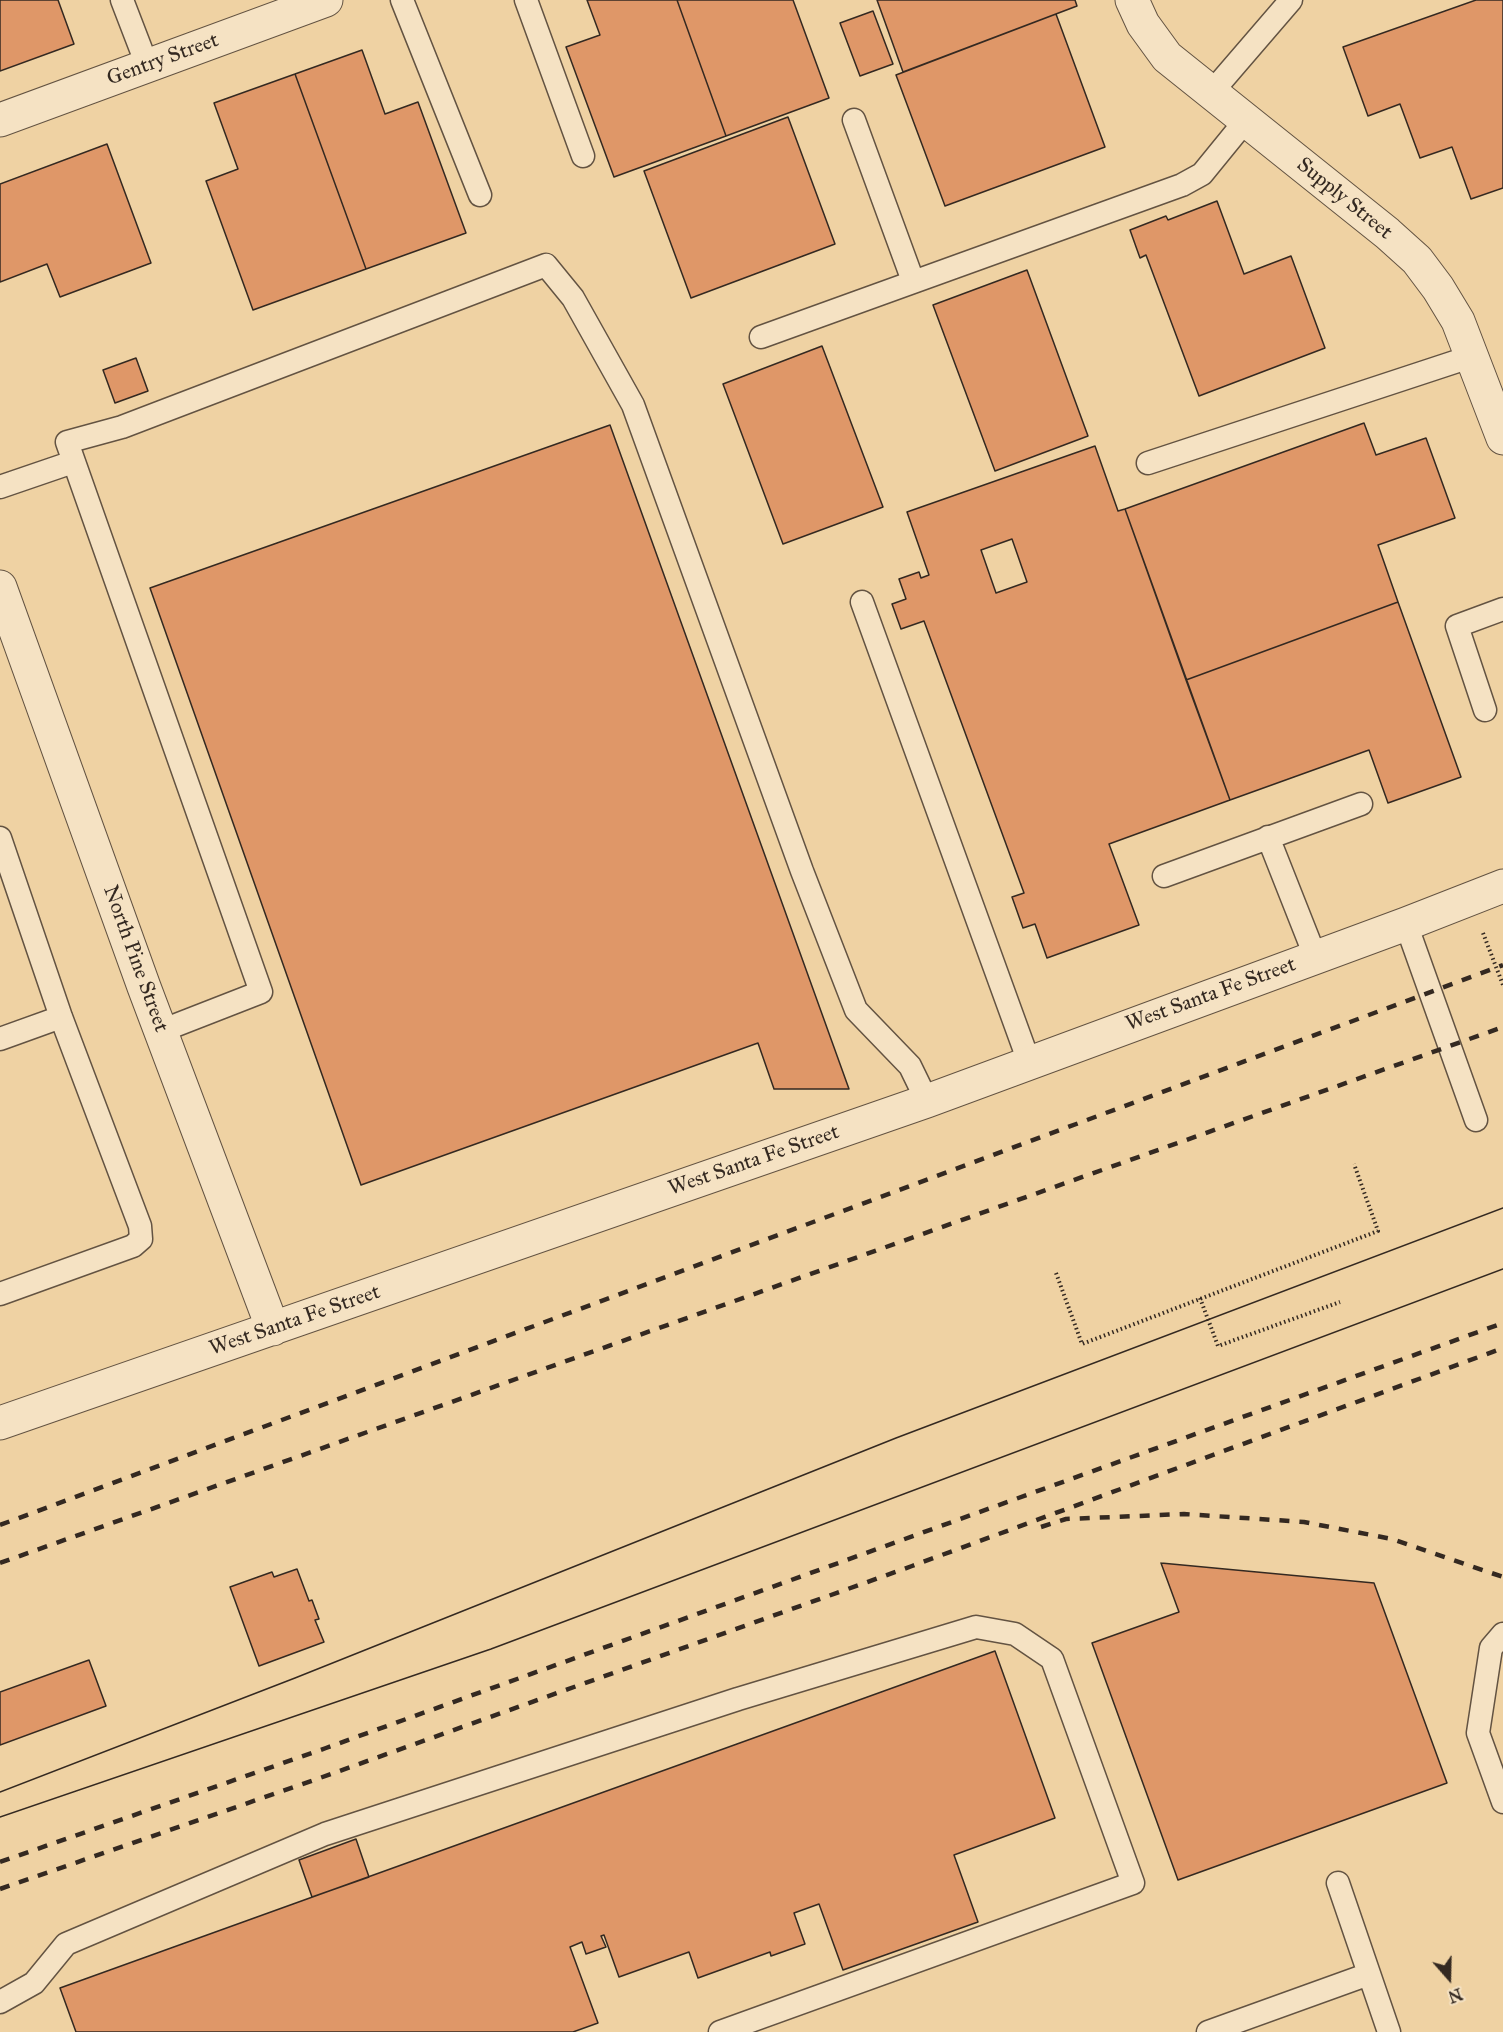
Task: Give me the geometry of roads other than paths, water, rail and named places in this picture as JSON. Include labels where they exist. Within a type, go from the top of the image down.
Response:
[{"type":"street","name":"Gentry Street","points":[[0,120],[326,0]]},
{"type":"street","name":"Supply Street","points":[[1132,0],[1143,24],[1167,57],[1387,233],[1417,260],[1438,288],[1458,321],[1503,438]]},
{"type":"street","name":"North Pine Street","points":[[0,587],[161,1031],[273,1329]]},
{"type":"street","name":"West Santa Fe Street","points":[[0,1424],[927,1101],[1503,886]]},
{"type":"lane","points":[[122,0],[147,65]]},
{"type":"lane","points":[[402,0],[480,195]]},
{"type":"lane","points":[[526,0],[583,156]]},
{"type":"lane","points":[[1211,93],[1291,0]]},
{"type":"lane","points":[[854,120],[913,281]]},
{"type":"lane","points":[[761,337],[1182,185],[1202,174],[1246,120]]},
{"type":"lane","points":[[161,1031],[261,992],[67,442],[122,427],[546,265],[573,298],[633,405],[802,871],[856,1010],[910,1066],[927,1101]]},
{"type":"lane","points":[[1148,463],[1473,356]]},
{"type":"lane","points":[[0,487],[73,462]]},
{"type":"lane","points":[[862,602],[1029,1062]]},
{"type":"lane","points":[[1485,711],[1457,626],[1503,609]]},
{"type":"lane","points":[[1164,876],[1360,804]]},
{"type":"lane","points":[[1268,837],[1315,956]]},
{"type":"lane","points":[[0,838],[61,1017],[140,1226],[141,1239],[133,1246],[0,1294]]},
{"type":"lane","points":[[1406,924],[1476,1119]]},
{"type":"lane","points":[[0,1039],[61,1017]]},
{"type":"lane","points":[[0,2002],[34,1983],[66,1944],[325,1834],[727,1702],[976,1627],[1015,1634],[1052,1659],[1133,1883],[720,2032]]},
{"type":"lane","points":[[1503,1634],[1491,1648],[1478,1733],[1503,1802]]},
{"type":"lane","points":[[1338,1883],[1389,2032]]},
{"type":"lane","points":[[1208,2032],[1369,1974]]},
{"type":"tram line","points":[[0,1792],[295,1678],[896,1438],[1503,1208]]},
{"type":"tram line","points":[[0,1817],[491,1649],[1503,1269]]},
{"type":"railway","points":[[0,1525],[1503,965]]},
{"type":"railway","points":[[0,1563],[1503,1027]]},
{"type":"railway","points":[[0,1862],[326,1748],[1503,1323]]},
{"type":"railway","points":[[0,1889],[317,1779],[912,1566],[1503,1348]]},
{"type":"railway","points":[[1041,1527],[1066,1519],[1184,1514],[1304,1522],[1392,1539],[1503,1577]]}]
